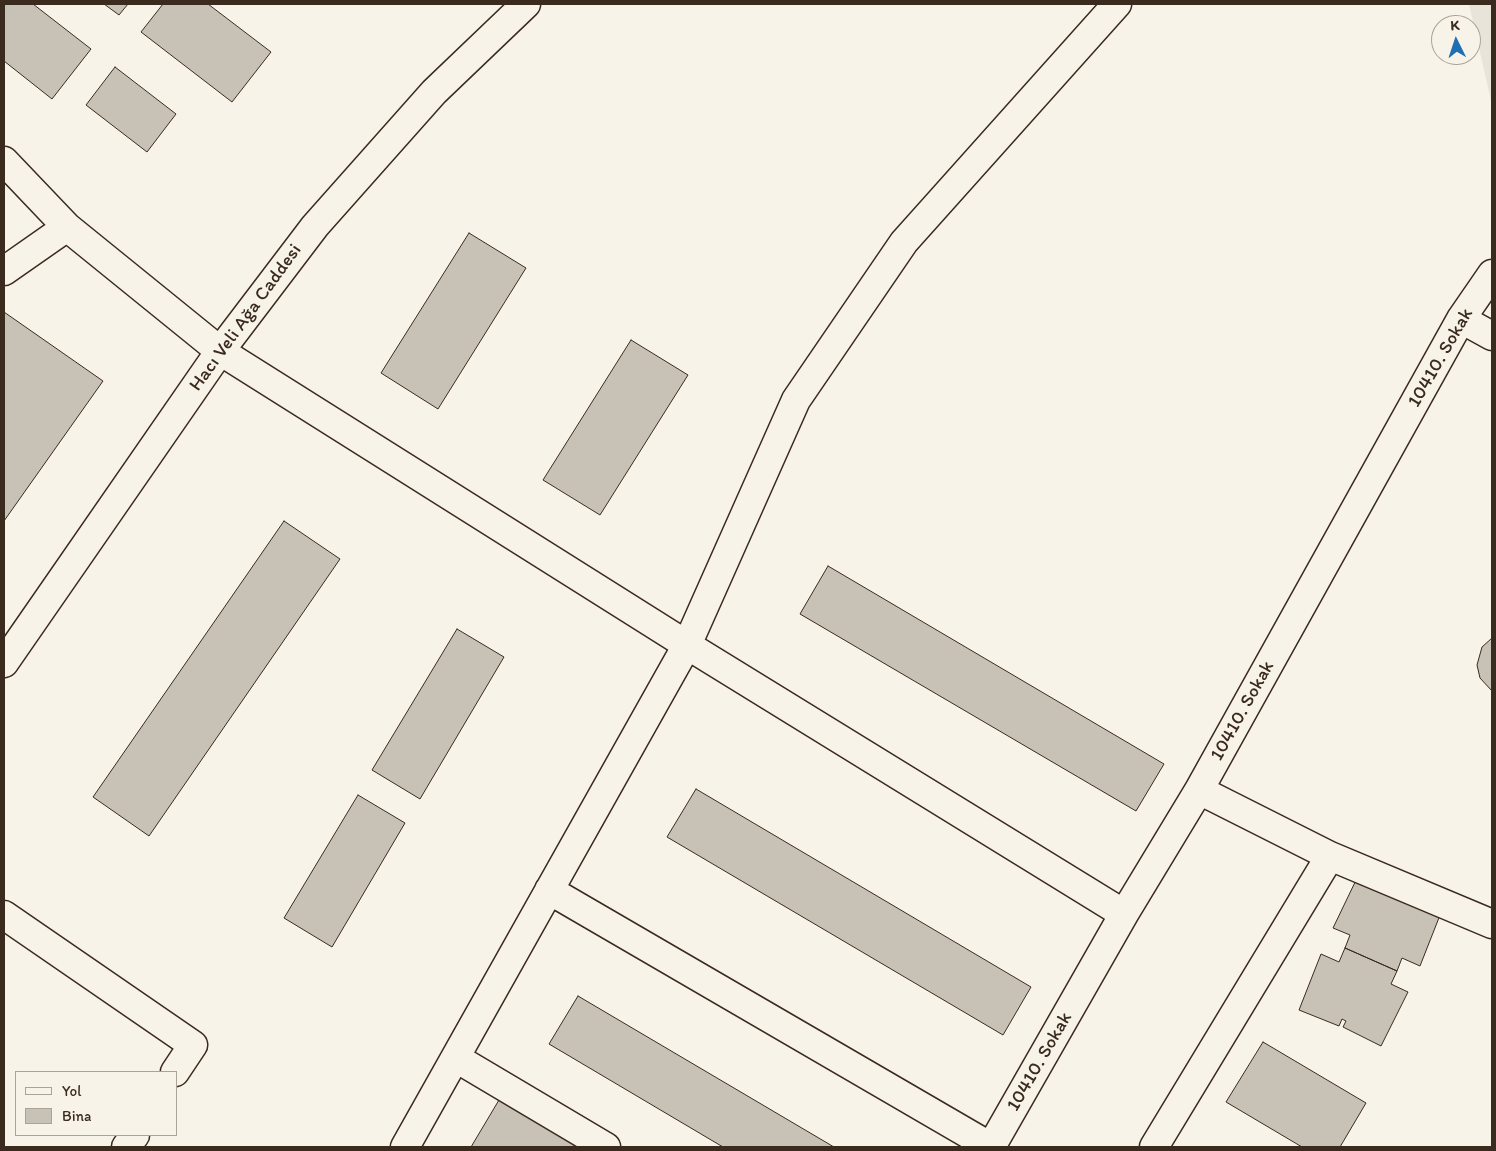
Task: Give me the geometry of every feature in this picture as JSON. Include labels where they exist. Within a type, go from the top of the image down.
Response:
[{"type":"street","name":"Hacı Veli Ağa Caddesi","points":[[4,663],[220,351],[314,226],[434,92],[526,4]]},
{"type":"street","points":[[405,1147],[687,645],[796,400],[904,242],[1117,4]]},
{"type":"street","points":[[4,161],[67,227],[220,351],[687,645],[1124,914]]},
{"type":"street","points":[[4,271],[67,227]]},
{"type":"street","name":"10410. Sokak","points":[[991,1147],[1124,914],[1199,790],[1461,319],[1492,274]]},
{"type":"street","points":[[1461,319],[1492,336]]},
{"type":"street","points":[[1199,790],[1330,856],[1492,924]]},
{"type":"street","points":[[1154,1147],[1330,856]]},
{"type":"street","points":[[549,890],[991,1147]]},
{"type":"street","points":[[4,915],[193,1045],[176,1071]]},
{"type":"street","points":[[456,1058],[606,1147]]},
{"type":"street","points":[[126,1147],[133,1136]]},
{"type":"shaded area","points":[[1469,4],[1492,4],[1492,105],[1481,57],[1481,15],[1472,15]]},
{"type":"building","points":[[4,4],[33,4],[91,49],[52,99],[4,61]]},
{"type":"building","points":[[104,4],[128,4],[119,15]]},
{"type":"building","points":[[163,4],[208,4],[271,52],[232,102],[141,32]]},
{"type":"building","points":[[115,67],[176,114],[147,152],[86,105]]},
{"type":"building","points":[[469,233],[526,268],[438,409],[381,373]]},
{"type":"building","points":[[4,312],[103,381],[4,521]]},
{"type":"building","points":[[631,340],[688,375],[600,515],[543,480]]},
{"type":"building","points":[[284,521],[340,559],[149,836],[93,797]]},
{"type":"building","points":[[828,566],[1164,764],[1136,811],[800,614]]},
{"type":"building","points":[[457,629],[504,657],[420,799],[372,770]]},
{"type":"building","points":[[1492,638],[1492,691],[1480,678],[1477,665],[1482,647]]},
{"type":"building","points":[[696,789],[1031,987],[1003,1035],[667,837]]},
{"type":"building","points":[[358,795],[405,823],[332,947],[284,918]]},
{"type":"building","points":[[1359,874],[1398,892],[1395,898],[1399,900],[1402,894],[1442,910],[1420,966],[1402,958],[1397,971],[1345,948],[1350,935],[1333,928]]},
{"type":"building","points":[[1345,948],[1397,971],[1391,984],[1408,992],[1381,1046],[1343,1027],[1346,1021],[1342,1019],[1339,1026],[1299,1010],[1321,954],[1339,962]]},
{"type":"building","points":[[578,996],[834,1147],[723,1147],[549,1044]]},
{"type":"building","points":[[1263,1042],[1366,1103],[1340,1147],[1302,1147],[1226,1102]]},
{"type":"building","points":[[499,1100],[579,1147],[471,1147]]}]
